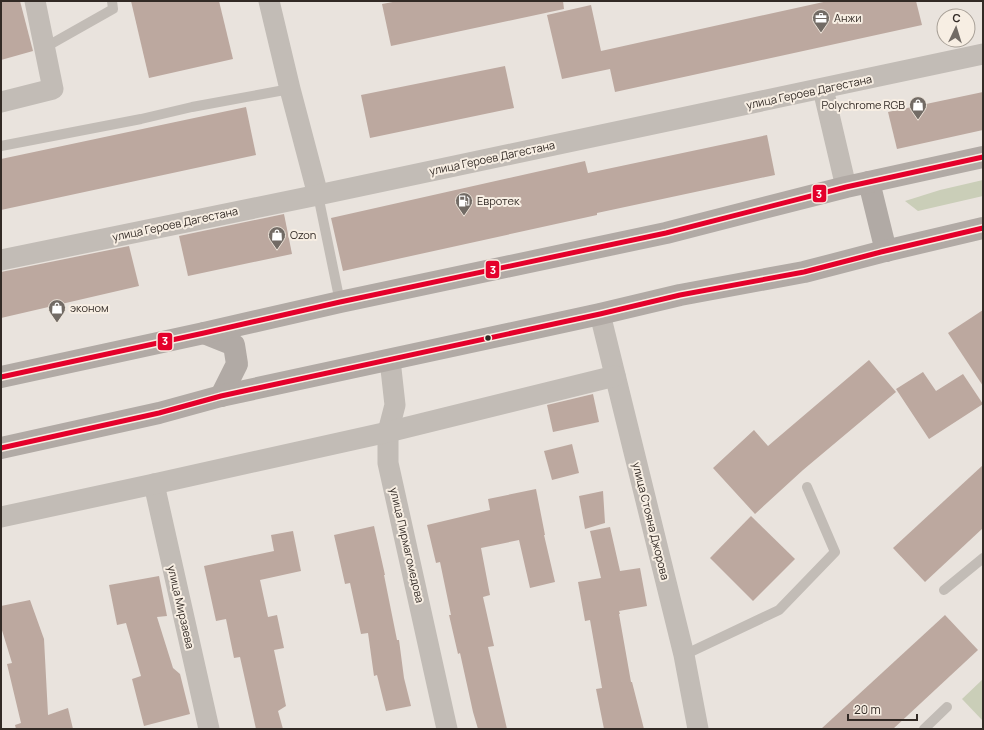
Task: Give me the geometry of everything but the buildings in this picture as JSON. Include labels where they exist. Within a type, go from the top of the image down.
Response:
[{"type":"main road","points":[[1,378],[340,302],[666,233],[846,187],[983,157]]},
{"type":"main road","points":[[869,182],[886,251]]},
{"type":"main road","points":[[1,448],[159,413],[221,396],[600,314],[680,295],[804,272],[983,228]]},
{"type":"main road","points":[[204,333],[234,345],[237,364],[221,396]]},
{"type":"street","points":[[1,102],[53,89],[35,1]]},
{"type":"street","points":[[270,1],[290,89],[318,195]]},
{"type":"street","name":"улица Героев Дагестана","points":[[1,260],[318,195],[983,54]]},
{"type":"street","points":[[823,89],[846,187]]},
{"type":"street","name":"улица Стояна Джорова","points":[[600,314],[684,655],[698,729]]},
{"type":"street","name":"улица Пирмагомедова","points":[[390,360],[396,405],[388,432],[388,463],[447,729]]},
{"type":"street","points":[[1,517],[388,432],[616,376]]},
{"type":"street","name":"улица Мирзаева","points":[[154,484],[208,729]]},
{"type":"lane","points":[[44,48],[113,9],[112,1]]},
{"type":"lane","points":[[1,146],[141,119],[192,107],[290,89]]},
{"type":"lane","points":[[318,195],[340,302]]},
{"type":"lane","points":[[684,655],[779,610],[835,552],[807,487]]},
{"type":"lane","points":[[944,590],[983,558]]},
{"type":"lane","points":[[924,729],[947,707]]},
{"type":"green space","points":[[983,180],[983,196],[918,211],[905,201],[940,190]]},
{"type":"green space","points":[[983,679],[983,721],[962,699]]},
{"type":"transit line","name":"3","points":[[1,377],[340,302],[666,233],[846,187],[983,157]]},
{"type":"transit line","name":"3","points":[[1,448],[159,413],[221,396],[600,314],[680,295],[804,272],[983,228]]},
{"type":"place","name":"Анжи","points":[[821,33]]},
{"type":"place","name":"Polychrome RGB","points":[[918,120]]},
{"type":"place","name":"Евротек","points":[[464,216]]},
{"type":"place","name":"Ozon","points":[[277,250]]},
{"type":"place","name":"эконом","points":[[57,323]]}]
